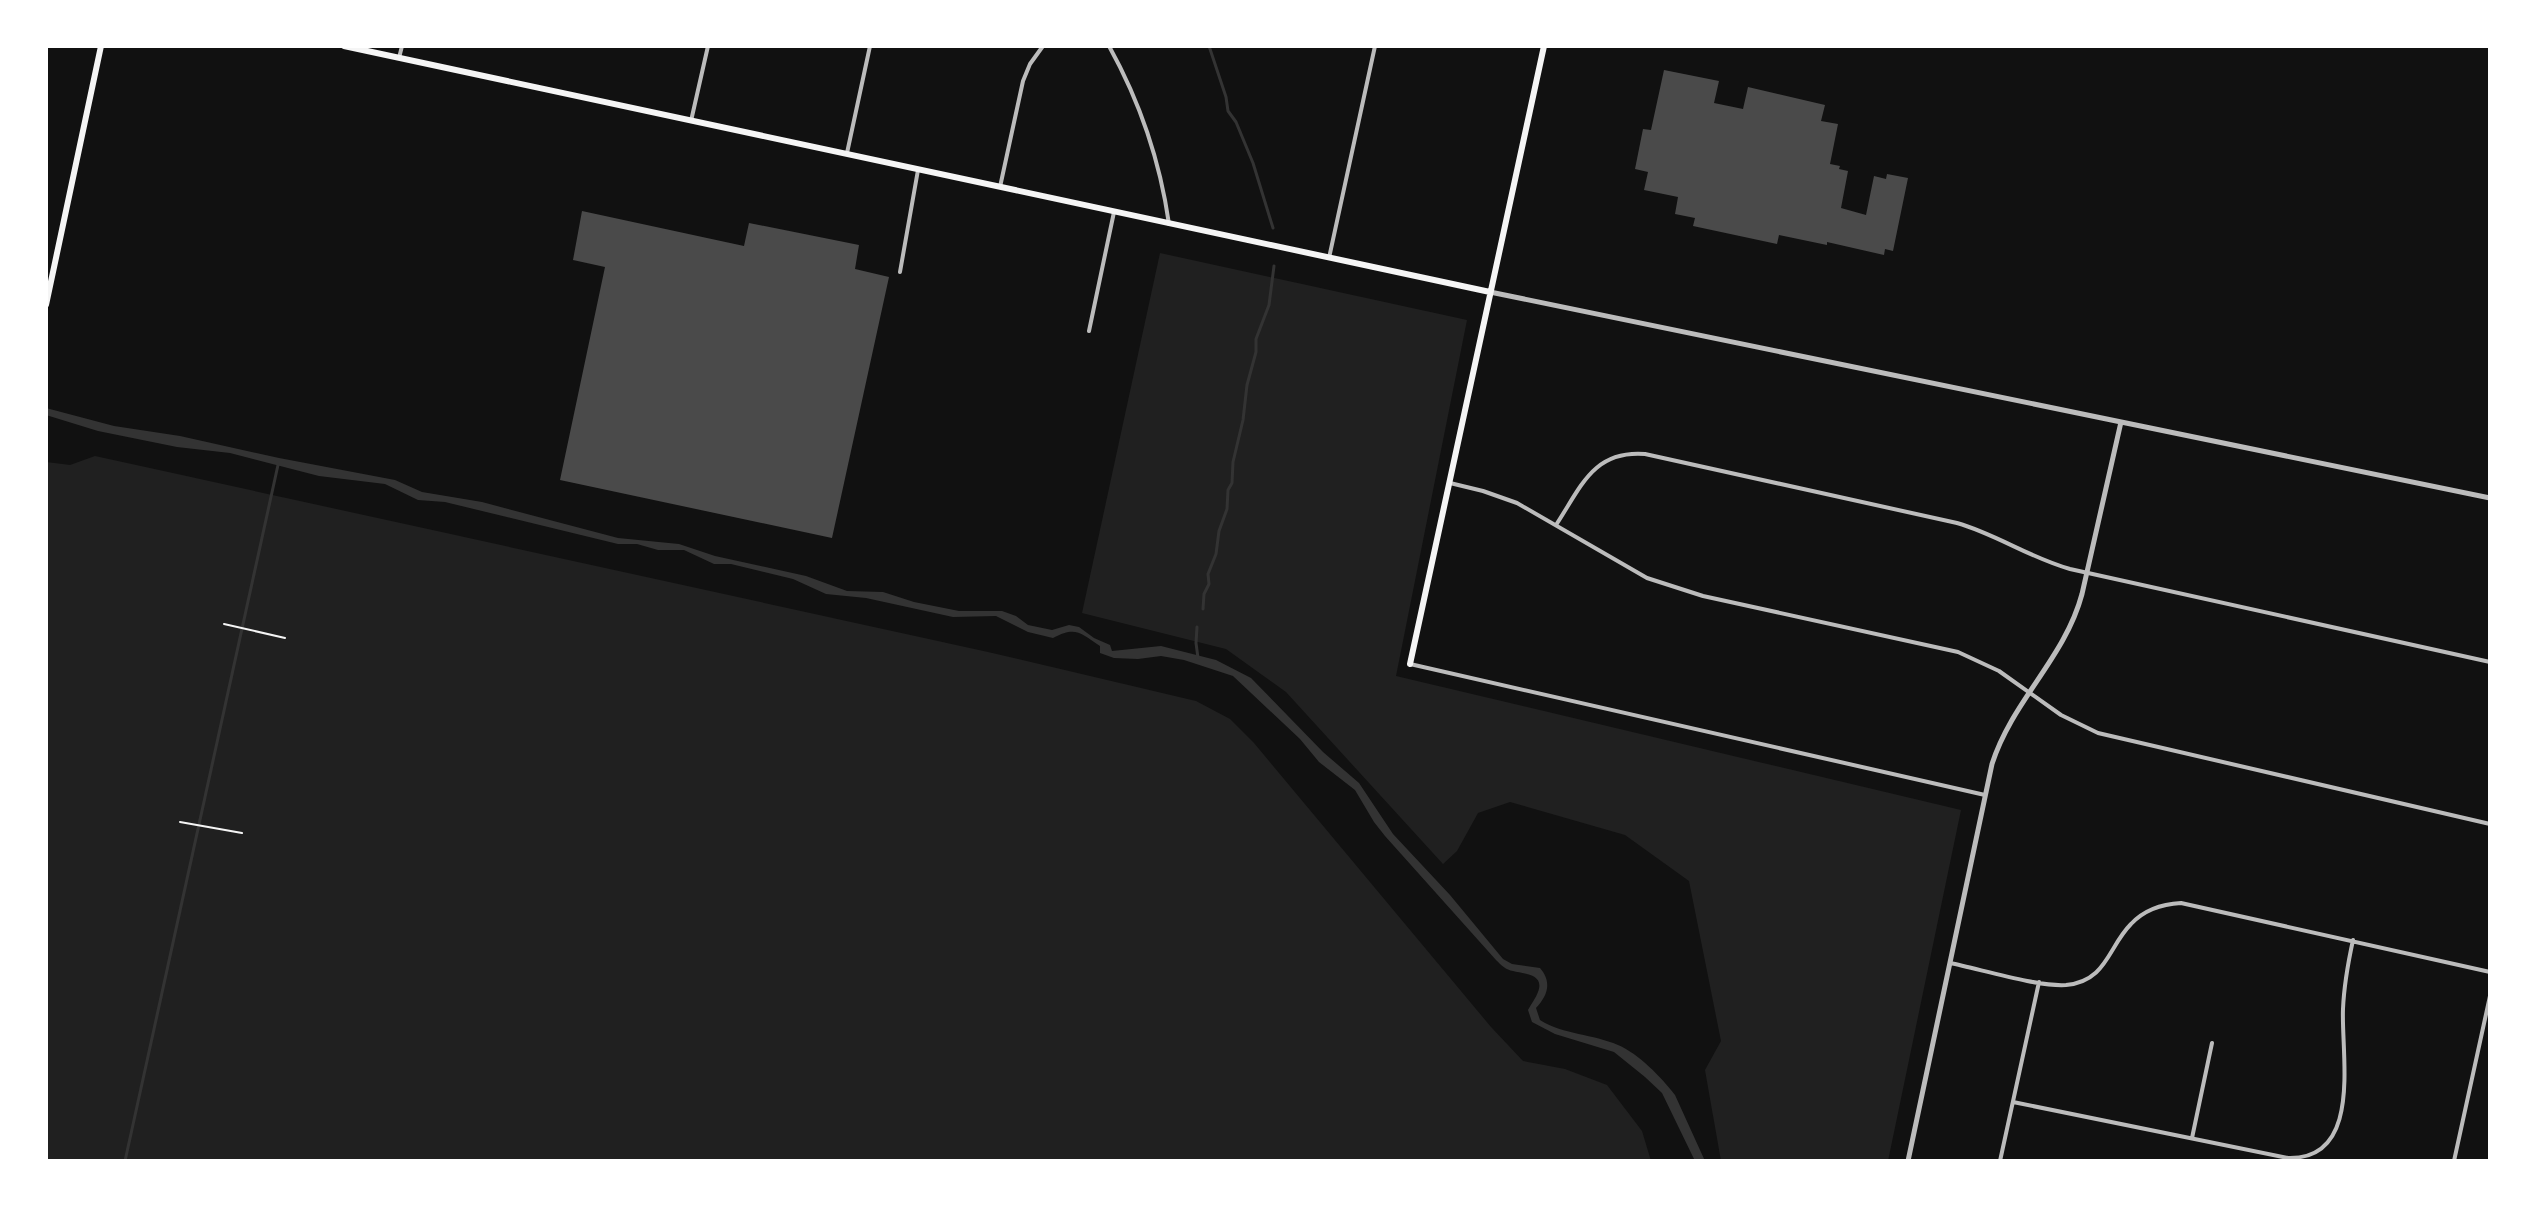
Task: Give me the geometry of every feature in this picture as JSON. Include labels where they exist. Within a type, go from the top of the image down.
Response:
[{"type":"main road","points":[[46,305],[101,46]]},
{"type":"main road","points":[[344,46],[1490,292]]},
{"type":"main road","points":[[1410,664],[1544,46]]},
{"type":"street","points":[[399,58],[402,46]]},
{"type":"street","points":[[691,121],[708,46]]},
{"type":"street","points":[[847,154],[870,46]]},
{"type":"street","points":[[1000,187],[1023,81],[1043,46]]},
{"type":"street","points":[[1109,46],[1137,102],[1149,136],[1169,224]]},
{"type":"street","points":[[1329,258],[1375,46]]},
{"type":"street","points":[[900,272],[918,170]]},
{"type":"street","points":[[1089,331],[1114,212]]},
{"type":"street","points":[[1490,292],[2490,498]]},
{"type":"street","points":[[1908,1161],[1992,764],[2003,734],[2068,634],[2078,608],[2121,422]]},
{"type":"street","points":[[1556,525],[1596,467],[1621,454],[1645,454],[1957,523],[2040,559],[2087,572],[2490,662]]},
{"type":"street","points":[[1449,483],[1512,501],[1627,568],[1668,586],[1949,649],[1987,664],[2073,722],[2116,739],[2490,824]]},
{"type":"street","points":[[1410,664],[1985,795]]},
{"type":"street","points":[[1950,963],[2068,985],[2093,975],[2106,963],[2130,924],[2145,912],[2167,904],[2190,904],[2490,972]]},
{"type":"street","points":[[2013,1102],[2298,1158],[2318,1151],[2332,1138],[2338,1126],[2344,1092],[2343,1006],[2353,940]]},
{"type":"street","points":[[2000,1161],[2039,982]]},
{"type":"street","points":[[2454,1161],[2490,996]]},
{"type":"street","points":[[2192,1138],[2212,1043]]},
{"type":"path","points":[[224,624],[285,638]]},
{"type":"path","points":[[180,822],[242,833]]},
{"type":"shaded area","points":[[1160,253],[1467,320],[1396,676],[1961,810],[1888,1161],[1721,1161],[1705,1070],[1721,1041],[1689,881],[1625,835],[1510,802],[1478,813],[1457,851],[1443,864],[1286,692],[1226,649],[1082,613]]},
{"type":"shaded area","points":[[46,408],[114,426],[180,436],[395,480],[422,492],[482,502],[618,538],[679,544],[715,556],[806,576],[847,591],[883,592],[959,611],[1002,611],[1028,625],[1052,630],[1069,625],[1079,627],[1110,645],[1112,651],[1161,646],[1216,660],[1251,678],[1323,752],[1359,783],[1393,834],[1450,895],[1503,959],[1512,964],[1540,968],[1547,983],[1546,993],[1536,1008],[1540,1020],[1559,1029],[1618,1045],[1634,1054],[1656,1074],[1675,1095],[1705,1161],[1695,1161],[1662,1093],[1614,1052],[1555,1034],[1532,1022],[1528,1010],[1538,992],[1539,982],[1536,978],[1508,970],[1496,960],[1385,836],[1355,790],[1319,762],[1300,739],[1233,676],[1161,656],[1114,658],[1100,653],[1100,646],[1078,633],[1067,632],[1053,638],[1028,632],[996,616],[953,617],[866,598],[826,594],[793,579],[731,564],[714,564],[684,550],[618,544],[445,502],[418,500],[385,484],[319,476],[230,453],[177,447],[98,431],[46,415]]},
{"type":"shaded area","points":[[95,456],[988,652],[1196,701],[1230,719],[1254,743],[1491,1027],[1523,1061],[1565,1069],[1607,1085],[1642,1131],[1651,1161],[46,1161],[46,462],[70,465]]},
{"type":"building","points":[[1664,70],[1719,81],[1714,103],[1743,109],[1748,87],[1825,105],[1821,121],[1838,124],[1830,164],[1848,171],[1841,208],[1866,215],[1874,176],[1886,179],[1887,174],[1908,178],[1893,251],[1885,249],[1884,255],[1779,235],[1777,244],[1693,226],[1695,218],[1675,214],[1678,197],[1644,190],[1648,172],[1635,169],[1643,129],[1651,130]]},
{"type":"building","points":[[582,211],[744,246],[749,223],[859,245],[855,269],[889,277],[832,538],[560,480],[605,267],[573,260]]},
{"type":"waterway","points":[[1209,46],[1228,111],[1236,122],[1253,163],[1273,228]]},
{"type":"waterway","points":[[1203,609],[1204,594],[1209,584],[1208,574],[1227,509],[1247,385],[1256,352],[1256,339],[1269,305],[1274,266]]},
{"type":"waterway","points":[[125,1161],[278,465]]},
{"type":"waterway","points":[[1197,627],[1198,658]]}]
